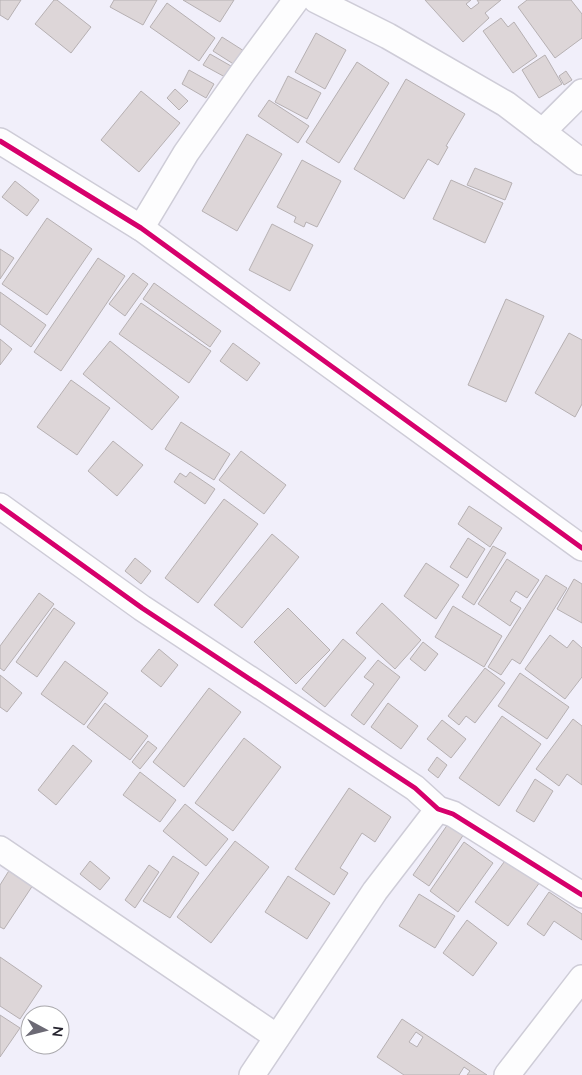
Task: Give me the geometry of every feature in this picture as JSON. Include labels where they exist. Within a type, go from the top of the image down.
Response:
[{"type":"street","points":[[141,228],[186,153],[296,0]]},
{"type":"street","points":[[316,0],[388,36],[506,104],[582,162]]},
{"type":"street","points":[[542,132],[582,92]]},
{"type":"street","points":[[0,141],[141,228],[582,548]]},
{"type":"street","points":[[0,506],[142,608],[415,788],[438,809],[453,814],[582,895]]},
{"type":"street","points":[[252,1075],[375,891],[438,809]]},
{"type":"street","points":[[0,849],[276,1037]]},
{"type":"street","points":[[508,1075],[582,978]]},
{"type":"building","points":[[0,0],[21,0],[8,20],[0,15]]},
{"type":"building","points":[[54,0],[57,0],[91,27],[71,53],[35,24]]},
{"type":"building","points":[[114,0],[157,0],[143,25],[110,7]]},
{"type":"building","points":[[183,0],[234,0],[220,22]]},
{"type":"building","points":[[425,0],[471,0],[466,4],[471,9],[479,3],[477,0],[501,0],[485,13],[489,18],[463,42]]},
{"type":"building","points":[[527,0],[571,0],[582,14],[582,38],[555,58],[518,7]]},
{"type":"building","points":[[167,3],[215,38],[199,61],[150,27]]},
{"type":"building","points":[[501,18],[508,27],[514,22],[537,56],[513,73],[483,31]]},
{"type":"building","points":[[316,33],[346,50],[325,89],[295,72]]},
{"type":"building","points":[[222,37],[244,51],[235,65],[213,51]]},
{"type":"building","points":[[210,54],[231,66],[225,77],[203,65]]},
{"type":"building","points":[[545,55],[562,84],[539,98],[522,70]]},
{"type":"building","points":[[357,62],[389,83],[339,163],[306,142]]},
{"type":"building","points":[[189,70],[214,84],[206,98],[182,84]]},
{"type":"building","points":[[566,71],[572,80],[564,85],[559,76]]},
{"type":"building","points":[[288,76],[321,93],[307,119],[275,102]]},
{"type":"building","points":[[406,79],[465,114],[446,146],[448,147],[438,165],[428,159],[404,199],[354,169]]},
{"type":"building","points":[[175,89],[188,101],[179,110],[167,98]]},
{"type":"building","points":[[141,91],[180,123],[139,172],[101,140]]},
{"type":"building","points":[[269,100],[309,126],[298,143],[258,116]]},
{"type":"building","points":[[247,134],[282,154],[237,231],[202,211]]},
{"type":"building","points":[[302,160],[341,181],[317,227],[306,222],[304,227],[294,222],[296,217],[277,207]]},
{"type":"building","points":[[475,168],[512,183],[505,200],[467,185]]},
{"type":"building","points":[[451,180],[503,203],[485,243],[433,219]]},
{"type":"building","points":[[15,181],[39,200],[27,216],[2,197]]},
{"type":"building","points":[[47,218],[92,249],[47,315],[2,284]]},
{"type":"building","points":[[272,224],[313,245],[290,291],[249,270]]},
{"type":"building","points":[[0,249],[14,258],[0,279]]},
{"type":"building","points":[[98,258],[125,276],[61,371],[34,352]]},
{"type":"building","points":[[133,273],[148,284],[125,316],[109,304]]},
{"type":"building","points":[[154,283],[221,331],[210,347],[143,299]]},
{"type":"building","points":[[0,292],[46,325],[31,347],[0,324]]},
{"type":"building","points":[[506,299],[544,316],[506,402],[468,385]]},
{"type":"building","points":[[141,303],[211,351],[189,383],[119,334]]},
{"type":"building","points":[[569,333],[582,340],[582,404],[575,417],[535,393]]},
{"type":"building","points":[[0,339],[12,349],[0,365]]},
{"type":"building","points":[[110,341],[179,397],[152,430],[83,374]]},
{"type":"building","points":[[233,343],[260,363],[247,381],[220,361]]},
{"type":"building","points":[[71,380],[110,408],[77,455],[37,427]]},
{"type":"building","points":[[181,422],[230,454],[214,480],[165,449]]},
{"type":"building","points":[[113,441],[143,465],[117,496],[88,471]]},
{"type":"building","points":[[241,451],[286,485],[264,514],[219,480]]},
{"type":"building","points":[[190,472],[215,489],[205,504],[174,482],[180,473],[186,477]]},
{"type":"building","points":[[224,499],[258,524],[198,603],[165,578]]},
{"type":"building","points":[[469,506],[502,528],[490,547],[458,524]]},
{"type":"building","points":[[272,534],[299,557],[242,628],[214,605]]},
{"type":"building","points":[[468,538],[485,549],[467,578],[450,567]]},
{"type":"building","points":[[493,546],[506,553],[474,605],[462,597]]},
{"type":"building","points":[[135,558],[151,571],[141,584],[125,571]]},
{"type":"building","points":[[507,559],[539,580],[527,598],[516,591],[510,601],[521,608],[510,626],[478,604]]},
{"type":"building","points":[[426,563],[459,585],[436,619],[404,596]]},
{"type":"building","points":[[546,575],[567,588],[520,664],[512,659],[501,675],[488,667]]},
{"type":"building","points":[[574,579],[582,584],[582,623],[557,609]]},
{"type":"building","points":[[39,593],[54,604],[4,671],[0,668],[0,646]]},
{"type":"building","points":[[382,603],[421,640],[395,669],[356,633]]},
{"type":"building","points":[[453,606],[502,636],[484,667],[435,637]]},
{"type":"building","points":[[54,608],[75,623],[37,677],[16,662]]},
{"type":"building","points":[[288,608],[330,650],[296,684],[254,642]]},
{"type":"building","points":[[550,635],[567,648],[573,640],[582,648],[582,677],[565,699],[525,669]]},
{"type":"building","points":[[343,639],[366,658],[325,707],[302,689]]},
{"type":"building","points":[[423,642],[438,654],[425,671],[410,659]]},
{"type":"building","points":[[159,649],[178,665],[161,687],[141,671]]},
{"type":"building","points":[[378,660],[400,677],[364,725],[351,715],[374,684],[364,677]]},
{"type":"building","points":[[65,661],[108,693],[84,725],[41,694]]},
{"type":"building","points":[[485,668],[505,683],[475,723],[466,716],[459,725],[448,716]]},
{"type":"building","points":[[520,673],[569,707],[547,739],[498,706]]},
{"type":"building","points":[[0,675],[22,693],[7,712],[0,707]]},
{"type":"building","points":[[209,688],[241,712],[184,787],[153,762]]},
{"type":"building","points":[[105,703],[148,736],[130,760],[87,727]]},
{"type":"building","points":[[388,703],[418,726],[401,749],[371,727]]},
{"type":"building","points":[[502,716],[541,744],[499,806],[459,778]]},
{"type":"building","points":[[573,719],[582,726],[582,785],[567,774],[559,786],[536,769]]},
{"type":"building","points":[[442,720],[466,739],[451,758],[427,739]]},
{"type":"building","points":[[244,738],[281,767],[233,831],[195,803]]},
{"type":"building","points":[[148,741],[157,748],[140,769],[132,762]]},
{"type":"building","points":[[73,745],[92,761],[56,805],[38,790]]},
{"type":"building","points":[[437,757],[447,765],[438,778],[428,770]]},
{"type":"building","points":[[140,772],[176,800],[160,822],[123,795]]},
{"type":"building","points":[[535,779],[553,791],[534,822],[516,811]]},
{"type":"building","points":[[349,788],[391,817],[375,842],[362,833],[340,868],[348,873],[334,895],[295,869]]},
{"type":"building","points":[[185,804],[228,839],[206,866],[163,831]]},
{"type":"building","points":[[448,824],[464,834],[429,886],[413,875]]},
{"type":"building","points":[[235,841],[269,867],[211,943],[177,917]]},
{"type":"building","points":[[464,842],[493,863],[458,912],[430,891]]},
{"type":"building","points":[[173,856],[199,873],[170,918],[143,901]]},
{"type":"building","points":[[507,858],[540,882],[508,926],[475,902]]},
{"type":"building","points":[[90,861],[110,878],[100,890],[80,874]]},
{"type":"building","points":[[149,865],[159,872],[135,908],[125,900]]},
{"type":"building","points":[[10,869],[33,885],[4,929],[0,927],[0,885]]},
{"type":"building","points":[[288,876],[330,903],[307,939],[265,912]]},
{"type":"building","points":[[549,892],[582,914],[582,940],[554,921],[544,936],[527,924]]},
{"type":"building","points":[[419,894],[455,916],[435,948],[399,926]]},
{"type":"building","points":[[467,920],[497,943],[473,976],[443,953]]},
{"type":"building","points":[[0,957],[42,986],[29,1005],[20,1005],[20,1019],[0,1006]]},
{"type":"building","points":[[0,1015],[20,1028],[0,1057]]},
{"type":"building","points":[[402,1019],[487,1075],[467,1075],[470,1071],[464,1067],[459,1075],[404,1075],[377,1057]],"holes":[[[416,1032],[423,1037],[417,1047],[409,1042]]]},
{"type":"cycle path","points":[[0,141],[141,228],[582,548]]},
{"type":"cycle path","points":[[0,506],[142,608],[415,788],[438,809],[453,814],[582,895]]}]
